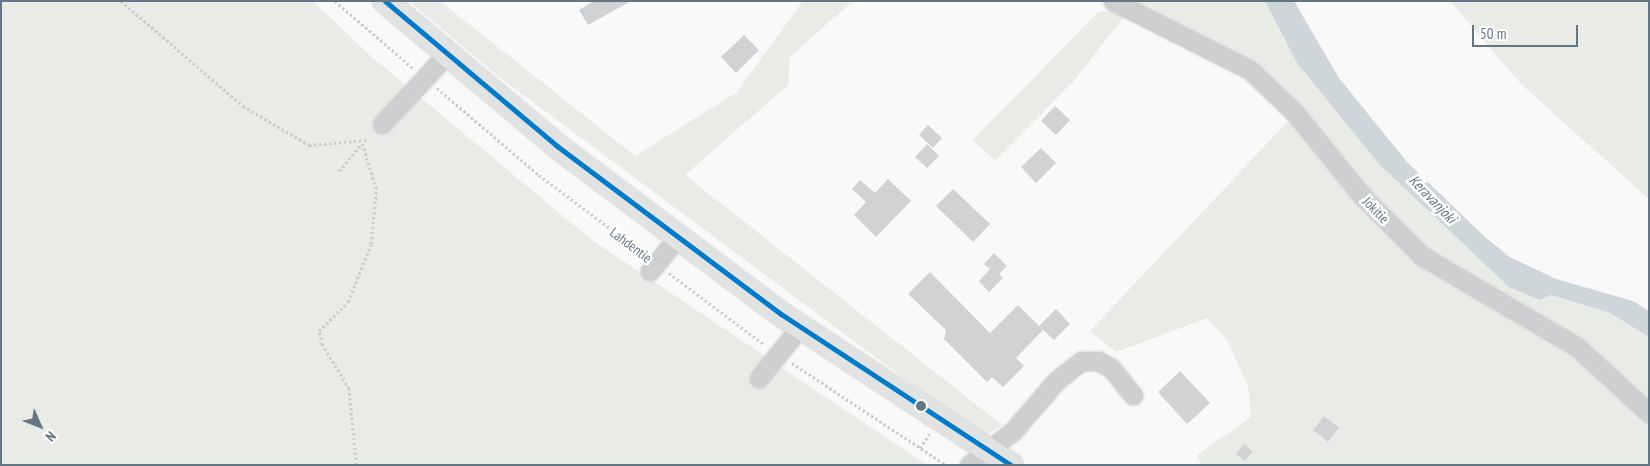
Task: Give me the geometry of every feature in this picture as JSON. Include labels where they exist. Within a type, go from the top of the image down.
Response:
[{"type":"main road","points":[[385,1],[557,146],[678,237],[800,327],[1011,465]]},
{"type":"street","name":"Jokitie","points":[[1112,1],[1250,70],[1295,113],[1363,197],[1422,256],[1578,348],[1649,413]]},
{"type":"street","points":[[382,124],[448,54]]},
{"type":"street","points":[[653,267],[678,237]]},
{"type":"street","points":[[759,378],[800,327]]},
{"type":"street","points":[[969,465],[987,449],[1014,432],[1069,367],[1081,361],[1098,361],[1111,368],[1133,395]]},
{"type":"path","points":[[121,1],[243,106],[309,145],[366,140]]},
{"type":"path","name":"Lahdentie","points":[[335,1],[539,175],[653,267],[779,354],[946,465]]},
{"type":"path","points":[[339,171],[382,124]]},
{"type":"path","points":[[356,465],[349,389],[322,345],[319,331],[348,302],[371,244],[376,190],[362,144]]},
{"type":"shaded area","points":[[1,1],[313,1],[373,58],[592,240],[927,465],[1,465]]},
{"type":"shaded area","points":[[409,1],[440,1],[635,156],[737,92],[803,1],[853,1],[790,57],[788,85],[685,175],[1002,425],[983,437],[498,76]]},
{"type":"shaded area","points":[[1113,1],[1265,1],[1297,63],[1379,164],[1471,251],[1550,295],[1610,313],[1649,337],[1649,465],[1201,465],[1197,455],[1251,417],[1248,386],[1227,340],[1207,318],[1116,352],[1090,331],[1295,114],[1250,70],[1130,9],[1073,82],[995,161],[973,140],[1098,12],[1129,9]]},
{"type":"shaded area","points":[[1450,1],[1649,1],[1649,199],[1521,84]]},
{"type":"water","name":"Keravanjoki","points":[[1265,1],[1294,1],[1339,78],[1407,162],[1485,237],[1510,257],[1556,279],[1633,301],[1649,311],[1649,337],[1610,313],[1551,295],[1540,300],[1509,287],[1379,164],[1297,63]]},
{"type":"building","points":[[594,1],[631,1],[588,25],[579,10]]},
{"type":"building","points":[[744,35],[759,50],[736,73],[721,57]]},
{"type":"building","points":[[1055,106],[1070,120],[1056,135],[1041,121]]},
{"type":"building","points":[[928,125],[942,138],[933,148],[919,135]]},
{"type":"building","points":[[927,144],[939,156],[927,168],[915,157]]},
{"type":"building","points":[[1041,148],[1056,163],[1036,183],[1021,167]]},
{"type":"building","points":[[888,179],[911,201],[876,237],[854,215],[866,202],[852,189],[860,180],[875,193]]},
{"type":"building","points":[[953,189],[990,224],[973,242],[936,206]]},
{"type":"building","points":[[994,253],[1007,266],[999,274],[1003,278],[989,292],[979,281],[990,269],[984,264]]},
{"type":"building","points":[[930,272],[990,333],[1018,305],[1043,330],[1016,358],[1024,366],[1003,387],[992,377],[987,382],[944,339],[946,330],[908,294]]},
{"type":"building","points":[[1056,309],[1070,324],[1054,340],[1039,326]]},
{"type":"building","points":[[1180,371],[1210,403],[1187,424],[1158,392]]},
{"type":"building","points":[[1324,416],[1339,428],[1328,442],[1313,430]]},
{"type":"building","points":[[1244,444],[1253,452],[1245,461],[1236,454]]},
{"type":"transit line","points":[[385,1],[557,146],[781,314],[1011,465]]}]
